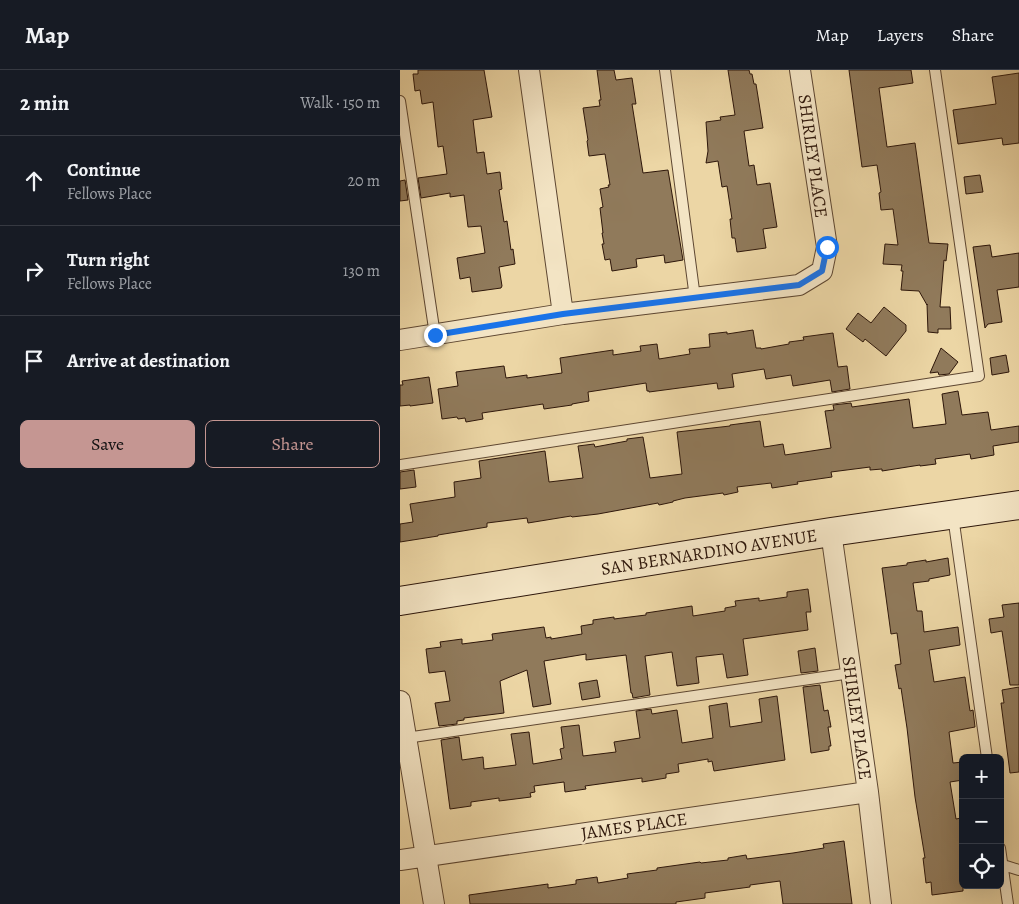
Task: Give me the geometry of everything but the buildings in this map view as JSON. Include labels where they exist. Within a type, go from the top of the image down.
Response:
[{"type":"main road","name":"SAN BERNARDINO AVENUE","points":[[400,600],[831,532],[1019,505]]},
{"type":"street","points":[[529,70],[563,314]]},
{"type":"street","name":"SHIRLEY PLACE","points":[[695,298],[799,285],[822,271],[827,247],[800,70]]},
{"type":"street","points":[[400,340],[563,314],[695,298]]},
{"type":"street","name":"SHIRLEY PLACE","points":[[831,532],[868,792],[881,904]]},
{"type":"street","points":[[400,700],[434,904]]},
{"type":"street","name":"JAMES PLACE","points":[[400,860],[868,792]]},
{"type":"lane","points":[[665,70],[695,298]]},
{"type":"lane","points":[[400,465],[979,376],[935,70]]},
{"type":"lane","points":[[400,101],[435,335]]},
{"type":"lane","points":[[953,514],[987,754]]},
{"type":"lane","points":[[406,738],[851,673]]},
{"type":"lane","points":[[1004,865],[1019,870]]},
{"type":"lane","points":[[1004,873],[1008,904]]},
{"type":"route","points":[[435,335],[563,314],[799,285],[822,271],[827,247]]}]
